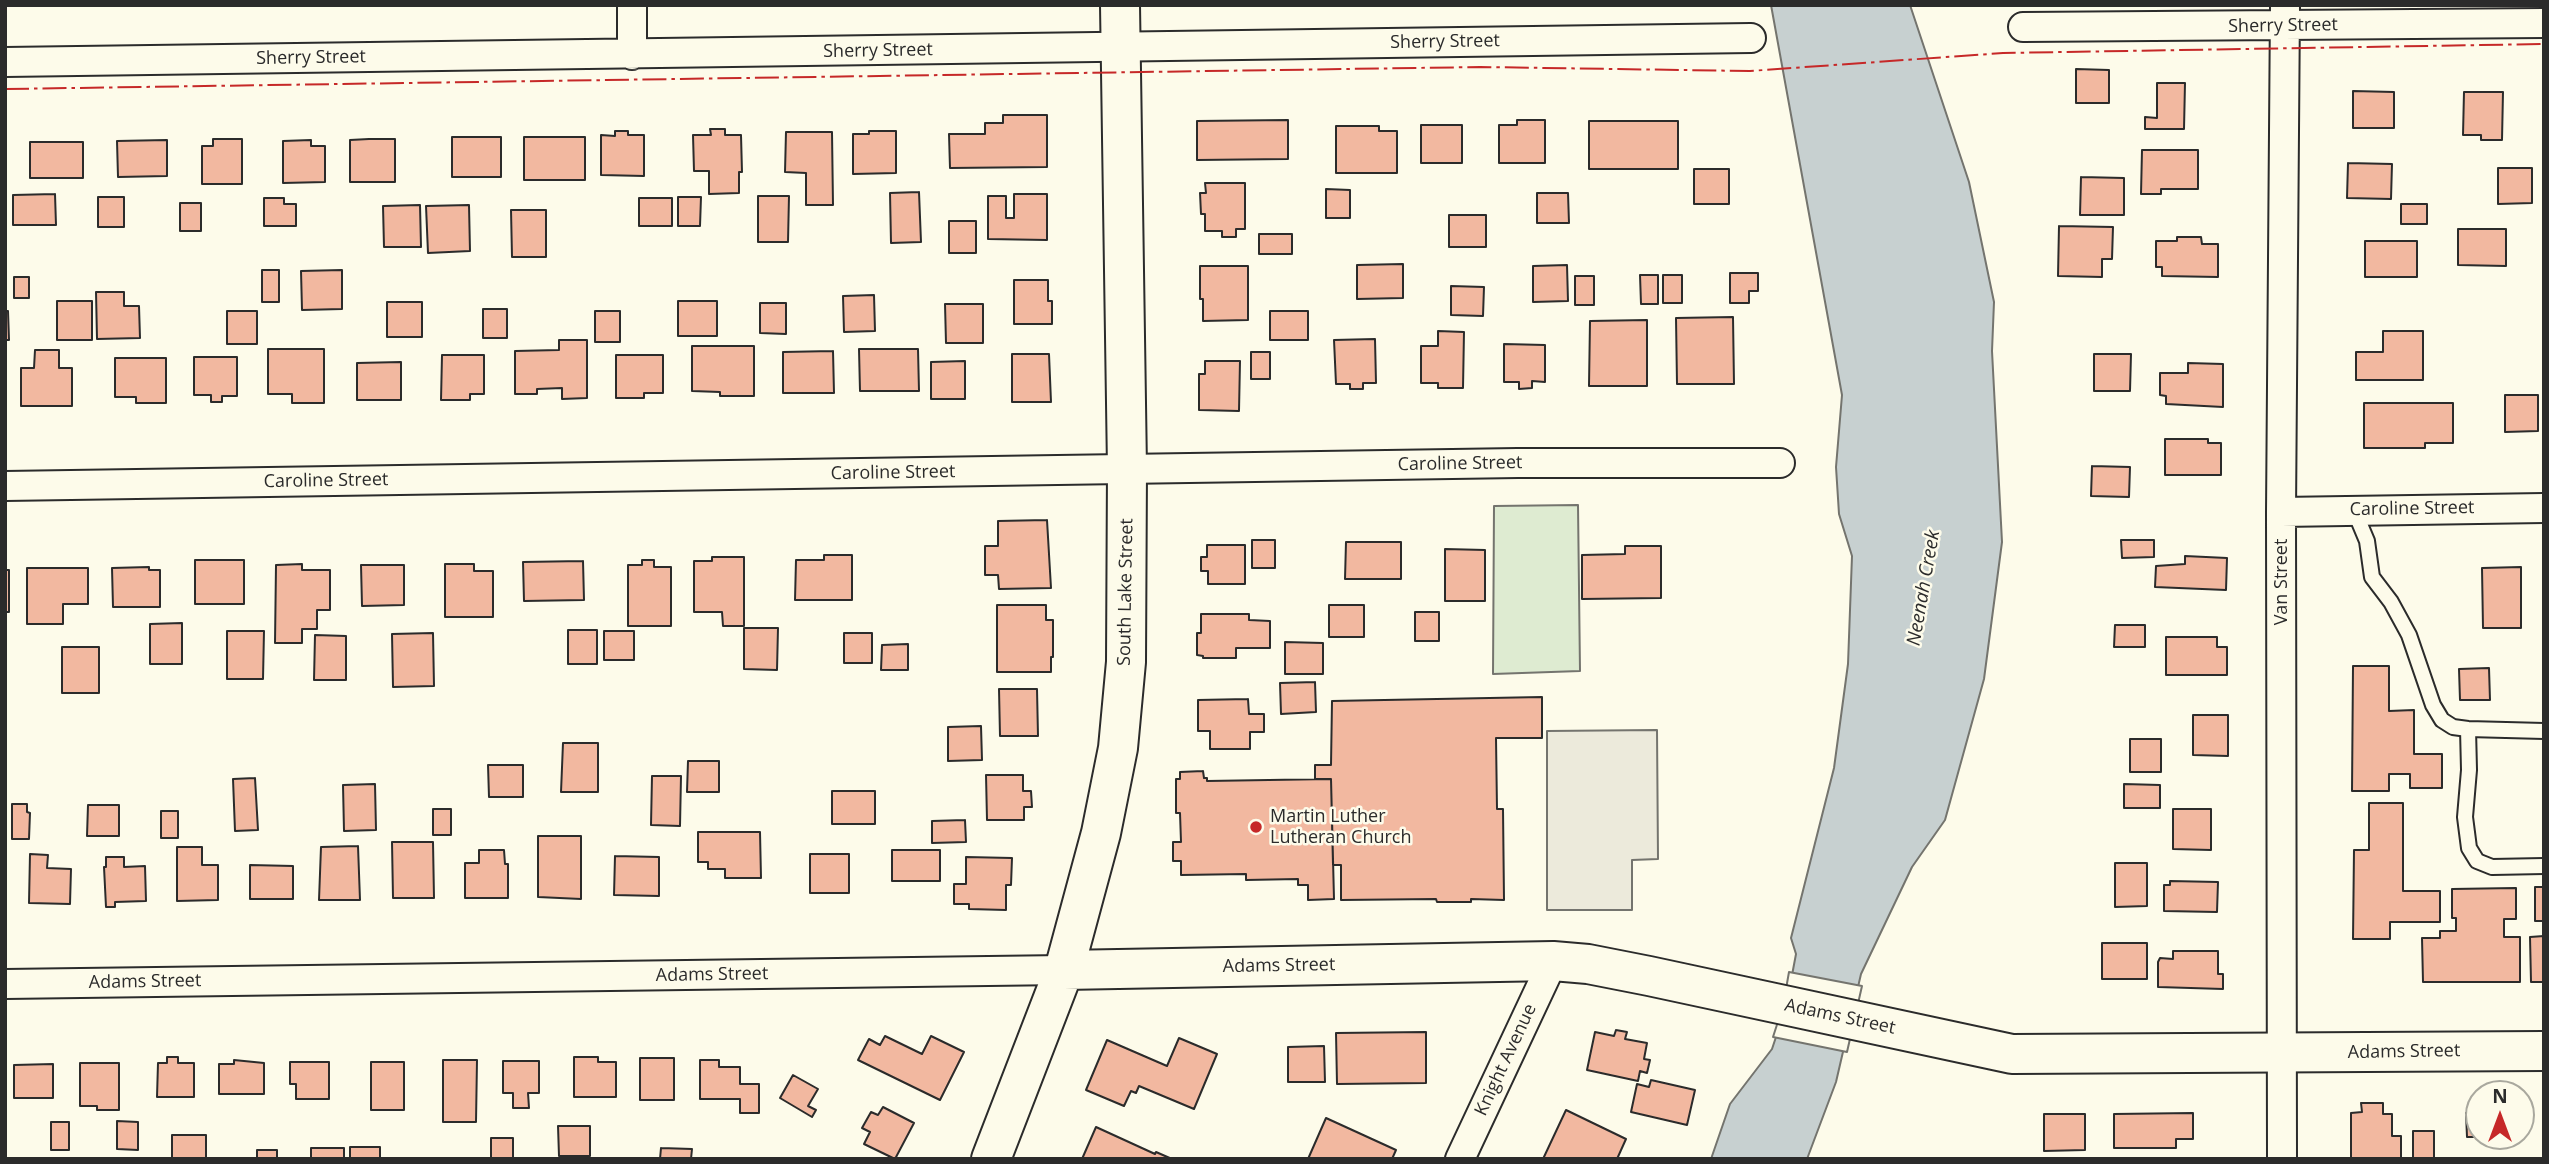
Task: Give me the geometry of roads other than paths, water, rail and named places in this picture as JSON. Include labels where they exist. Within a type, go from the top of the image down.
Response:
[{"type":"street","points":[[632,5],[632,55]]},
{"type":"street","name":"South Lake Street","points":[[991,1159],[1064,970],[1101,833],[1118,748],[1126,662],[1127,469],[1120,5]]},
{"type":"street","name":"Sherry Street","points":[[2023,27],[2285,15],[2544,23]]},
{"type":"street","name":"Van Street","points":[[2282,1159],[2281,512],[2285,15]]},
{"type":"street","name":"Sherry Street","points":[[5,62],[1752,38]]},
{"type":"street","name":"Caroline Street","points":[[5,486],[1518,463],[1780,463]]},
{"type":"street","name":"Caroline Street","points":[[2281,512],[2544,508]]},
{"type":"street","name":"Adams Street","points":[[5,984],[1553,961],[1612,969],[2012,1054],[2544,1051]]},
{"type":"street","name":"Knight Avenue","points":[[1460,1159],[1553,961]]},
{"type":"lane","points":[[2354,510],[2367,541],[2372,577],[2391,602],[2409,635],[2433,705],[2442,720],[2453,727],[2468,729],[2544,731]]},
{"type":"lane","points":[[2468,729],[2469,770],[2465,817],[2469,848],[2477,861],[2492,866],[2544,866]]},
{"type":"water","name":"Neenah Creek","points":[[1771,5],[1910,5],[1969,182],[1994,302],[1992,351],[2002,542],[1984,679],[1945,820],[1912,867],[1861,974],[1836,1082],[1807,1159],[1711,1159],[1730,1104],[1772,1049],[1786,1007],[1796,954],[1791,938],[1834,768],[1848,664],[1852,556],[1839,514],[1836,467],[1842,395]]},
{"type":"place","name":"Martin Luther Lutheran Church","points":[[1256,827]]}]
